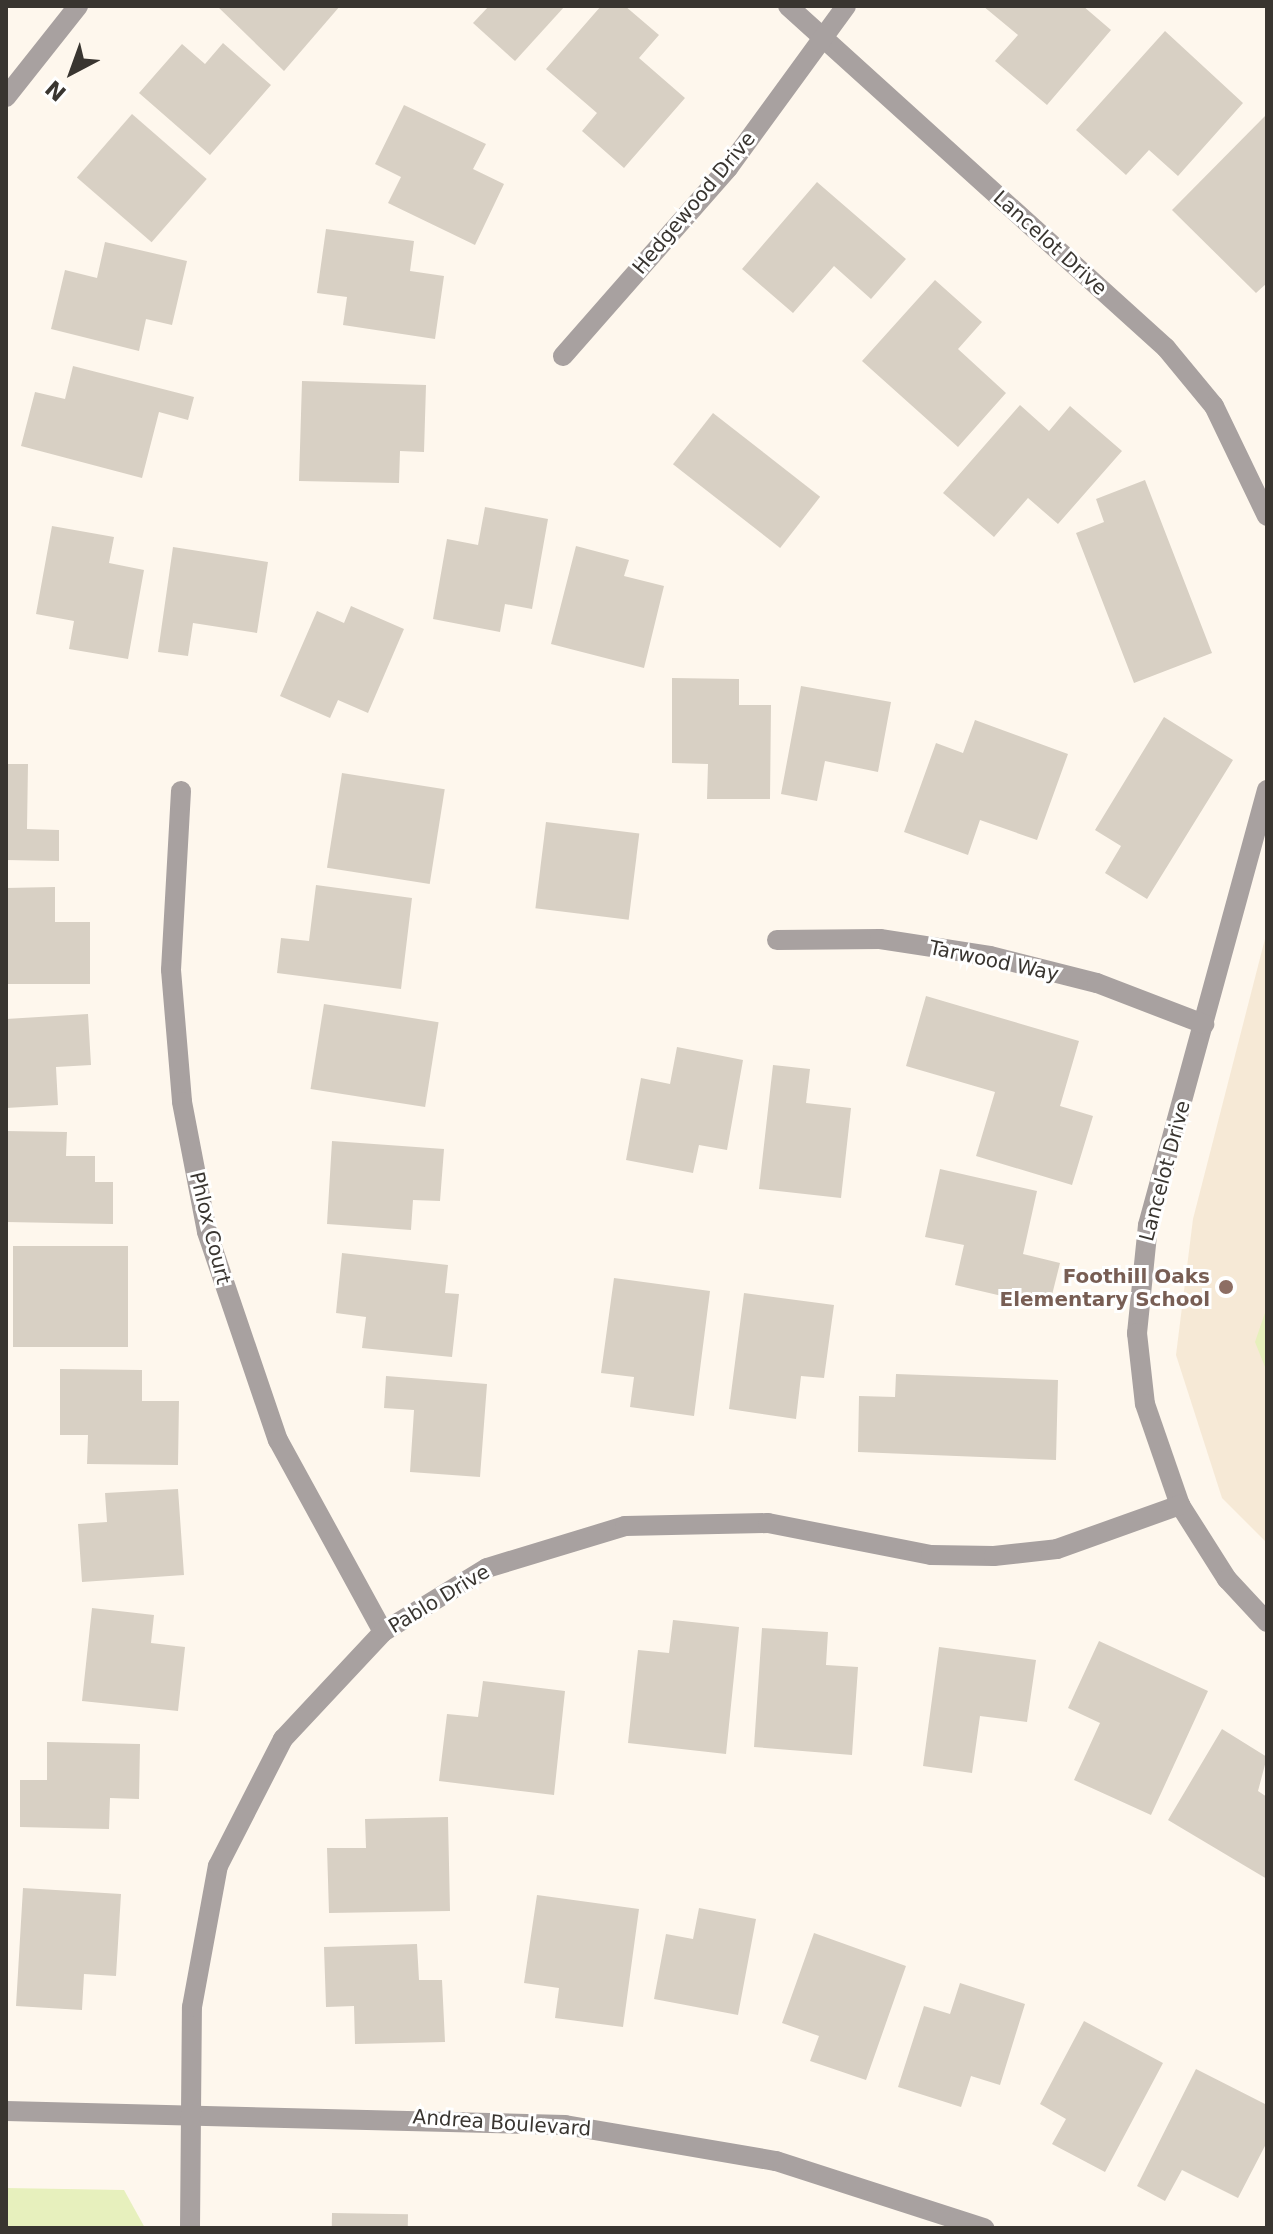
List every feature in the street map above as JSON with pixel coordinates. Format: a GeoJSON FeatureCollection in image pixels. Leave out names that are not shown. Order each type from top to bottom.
{"type":"FeatureCollection","features":[{"type":"Feature","properties":{"kind":"street"},"geometry":{"type":"LineString","coordinates":[[6,97],[78,6]]}},
{"type":"Feature","properties":{"kind":"street","name":"Lancelot Drive"},"geometry":{"type":"LineString","coordinates":[[788,6],[1166,348],[1214,406],[1267,516]]}},
{"type":"Feature","properties":{"kind":"street","name":"Hedgewood Drive"},"geometry":{"type":"LineString","coordinates":[[563,356],[728,168],[821,36],[846,6]]}},
{"type":"Feature","properties":{"kind":"street","name":"Lancelot Drive"},"geometry":{"type":"LineString","coordinates":[[1267,790],[1148,1225],[1137,1333],[1145,1404],[1180,1505],[1227,1579],[1267,1622]]}},
{"type":"Feature","properties":{"kind":"street","name":"Phlox Court"},"geometry":{"type":"LineString","coordinates":[[181,791],[171,970],[182,1102],[207,1232],[278,1440],[383,1632]]}},
{"type":"Feature","properties":{"kind":"street","name":"Tarwood Way"},"geometry":{"type":"LineString","coordinates":[[777,940],[868,938],[990,956],[1097,983],[1204,1024]]}},
{"type":"Feature","properties":{"kind":"street","name":"Pablo Drive"},"geometry":{"type":"LineString","coordinates":[[190,2228],[192,2007],[218,1866],[283,1739],[383,1632],[487,1568],[625,1526],[768,1523],[931,1555],[994,1556],[1057,1549],[1180,1505]]}},
{"type":"Feature","properties":{"kind":"street","name":"Andrea Boulevard"},"geometry":{"type":"LineString","coordinates":[[6,2111],[458,2117],[656,2137],[776,2161],[984,2228]]}},
{"type":"Feature","properties":{"kind":"shaded area","name":"Foothill Oaks Elementary School"},"geometry":{"type":"Polygon","coordinates":[[[1267,931],[1267,1543],[1222,1498],[1176,1355],[1193,1219],[1267,931]]]}},
{"type":"Feature","properties":{"kind":"green space"},"geometry":{"type":"Polygon","coordinates":[[[1267,1307],[1267,1372],[1255,1342],[1267,1307]]]}},
{"type":"Feature","properties":{"kind":"green space"},"geometry":{"type":"Polygon","coordinates":[[[6,2188],[124,2190],[145,2228],[6,2228],[6,2188]]]}},
{"type":"Feature","properties":{"kind":"building"},"geometry":{"type":"Polygon","coordinates":[[[217,6],[340,6],[284,71],[217,6]]]}},
{"type":"Feature","properties":{"kind":"building"},"geometry":{"type":"Polygon","coordinates":[[[489,6],[565,6],[515,61],[473,23],[489,6]]]}},
{"type":"Feature","properties":{"kind":"building"},"geometry":{"type":"Polygon","coordinates":[[[601,6],[625,6],[659,35],[639,58],[685,98],[624,168],[582,131],[597,113],[546,69],[601,6]]]}},
{"type":"Feature","properties":{"kind":"building"},"geometry":{"type":"Polygon","coordinates":[[[983,6],[1083,6],[1111,30],[1047,105],[995,61],[1018,35],[983,6]]]}},
{"type":"Feature","properties":{"kind":"building"},"geometry":{"type":"Polygon","coordinates":[[[1165,31],[1243,103],[1178,176],[1149,150],[1126,175],[1076,130],[1165,31]]]}},
{"type":"Feature","properties":{"kind":"building"},"geometry":{"type":"Polygon","coordinates":[[[223,43],[271,85],[210,155],[139,93],[182,44],[205,64],[223,43]]]}},
{"type":"Feature","properties":{"kind":"building"},"geometry":{"type":"Polygon","coordinates":[[[404,105],[486,144],[473,169],[504,184],[475,245],[388,203],[401,177],[375,164],[404,105]]]}},
{"type":"Feature","properties":{"kind":"building"},"geometry":{"type":"Polygon","coordinates":[[[132,114],[207,179],[152,242],[77,177],[132,114]]]}},
{"type":"Feature","properties":{"kind":"building"},"geometry":{"type":"Polygon","coordinates":[[[1267,114],[1267,283],[1256,293],[1172,210],[1267,114]]]}},
{"type":"Feature","properties":{"kind":"building"},"geometry":{"type":"Polygon","coordinates":[[[817,182],[906,259],[871,299],[834,266],[793,313],[742,269],[817,182]]]}},
{"type":"Feature","properties":{"kind":"building"},"geometry":{"type":"Polygon","coordinates":[[[326,229],[414,241],[410,271],[444,276],[435,339],[343,325],[347,297],[317,293],[326,229]]]}},
{"type":"Feature","properties":{"kind":"building"},"geometry":{"type":"Polygon","coordinates":[[[105,242],[187,261],[172,325],[146,319],[139,351],[51,329],[65,270],[97,278],[105,242]]]}},
{"type":"Feature","properties":{"kind":"building"},"geometry":{"type":"Polygon","coordinates":[[[935,280],[982,322],[958,349],[1006,393],[958,447],[862,361],[935,280]]]}},
{"type":"Feature","properties":{"kind":"building"},"geometry":{"type":"Polygon","coordinates":[[[73,366],[194,397],[188,420],[159,412],[142,478],[21,446],[35,392],[65,399],[73,366]]]}},
{"type":"Feature","properties":{"kind":"building"},"geometry":{"type":"Polygon","coordinates":[[[302,381],[426,385],[424,452],[400,451],[399,483],[299,481],[302,381]]]}},
{"type":"Feature","properties":{"kind":"building"},"geometry":{"type":"Polygon","coordinates":[[[1020,405],[1049,431],[1070,406],[1122,451],[1058,524],[1028,498],[994,537],[943,493],[1020,405]]]}},
{"type":"Feature","properties":{"kind":"building"},"geometry":{"type":"Polygon","coordinates":[[[713,413],[820,497],[780,548],[673,464],[713,413]]]}},
{"type":"Feature","properties":{"kind":"building"},"geometry":{"type":"Polygon","coordinates":[[[1145,480],[1212,653],[1134,683],[1076,533],[1104,522],[1096,499],[1145,480]]]}},
{"type":"Feature","properties":{"kind":"building"},"geometry":{"type":"Polygon","coordinates":[[[485,507],[548,519],[532,609],[505,604],[500,632],[433,619],[447,539],[478,545],[485,507]]]}},
{"type":"Feature","properties":{"kind":"building"},"geometry":{"type":"Polygon","coordinates":[[[52,526],[114,537],[109,563],[144,570],[128,659],[69,649],[74,621],[36,614],[52,526]]]}},
{"type":"Feature","properties":{"kind":"building"},"geometry":{"type":"Polygon","coordinates":[[[576,546],[629,560],[624,576],[664,586],[644,668],[551,644],[576,546]]]}},
{"type":"Feature","properties":{"kind":"building"},"geometry":{"type":"Polygon","coordinates":[[[173,547],[268,562],[257,633],[193,623],[188,656],[158,652],[173,547]]]}},
{"type":"Feature","properties":{"kind":"building"},"geometry":{"type":"Polygon","coordinates":[[[351,606],[404,629],[368,713],[338,700],[330,718],[280,696],[317,611],[344,623],[351,606]]]}},
{"type":"Feature","properties":{"kind":"building"},"geometry":{"type":"Polygon","coordinates":[[[672,678],[739,679],[739,705],[771,705],[770,799],[707,799],[708,764],[672,763],[672,678]]]}},
{"type":"Feature","properties":{"kind":"building"},"geometry":{"type":"Polygon","coordinates":[[[801,686],[891,702],[878,772],[825,761],[817,801],[781,794],[801,686]]]}},
{"type":"Feature","properties":{"kind":"building"},"geometry":{"type":"Polygon","coordinates":[[[1164,717],[1233,760],[1147,899],[1105,873],[1121,846],[1095,830],[1164,717]]]}},
{"type":"Feature","properties":{"kind":"building"},"geometry":{"type":"Polygon","coordinates":[[[975,720],[1068,754],[1037,840],[980,820],[968,855],[904,832],[936,743],[963,753],[975,720]]]}},
{"type":"Feature","properties":{"kind":"building"},"geometry":{"type":"Polygon","coordinates":[[[6,764],[28,764],[27,829],[59,830],[59,861],[6,860],[6,764]]]}},
{"type":"Feature","properties":{"kind":"building"},"geometry":{"type":"Polygon","coordinates":[[[342,773],[445,789],[430,884],[327,868],[342,773]]]}},
{"type":"Feature","properties":{"kind":"building"},"geometry":{"type":"Polygon","coordinates":[[[546,822],[639,833],[629,920],[535,908],[546,822]]]}},
{"type":"Feature","properties":{"kind":"building"},"geometry":{"type":"Polygon","coordinates":[[[316,885],[412,898],[401,989],[277,973],[281,938],[309,941],[316,885]]]}},
{"type":"Feature","properties":{"kind":"building"},"geometry":{"type":"Polygon","coordinates":[[[55,887],[55,922],[90,922],[90,984],[6,984],[6,888],[55,887]]]}},
{"type":"Feature","properties":{"kind":"building"},"geometry":{"type":"Polygon","coordinates":[[[926,996],[1079,1041],[1060,1106],[1093,1116],[1072,1185],[976,1156],[995,1092],[906,1066],[926,996]]]}},
{"type":"Feature","properties":{"kind":"building"},"geometry":{"type":"Polygon","coordinates":[[[324,1004],[439,1022],[425,1107],[311,1089],[324,1004]]]}},
{"type":"Feature","properties":{"kind":"building"},"geometry":{"type":"Polygon","coordinates":[[[88,1014],[91,1065],[56,1067],[58,1105],[6,1108],[6,1019],[88,1014]]]}},
{"type":"Feature","properties":{"kind":"building"},"geometry":{"type":"Polygon","coordinates":[[[677,1047],[743,1060],[727,1150],[699,1145],[693,1173],[626,1160],[641,1078],[670,1084],[677,1047]]]}},
{"type":"Feature","properties":{"kind":"building"},"geometry":{"type":"Polygon","coordinates":[[[773,1065],[810,1069],[806,1103],[851,1108],[841,1198],[759,1189],[773,1065]]]}},
{"type":"Feature","properties":{"kind":"building"},"geometry":{"type":"Polygon","coordinates":[[[6,1131],[67,1132],[66,1156],[95,1156],[95,1182],[113,1182],[113,1224],[6,1222],[6,1131]]]}},
{"type":"Feature","properties":{"kind":"building"},"geometry":{"type":"Polygon","coordinates":[[[332,1141],[444,1149],[440,1201],[413,1200],[411,1230],[327,1224],[332,1141]]]}},
{"type":"Feature","properties":{"kind":"building"},"geometry":{"type":"Polygon","coordinates":[[[940,1169],[1037,1191],[1023,1254],[1060,1263],[1049,1307],[955,1285],[964,1245],[925,1237],[940,1169]]]}},
{"type":"Feature","properties":{"kind":"building"},"geometry":{"type":"Polygon","coordinates":[[[13,1246],[128,1246],[128,1347],[13,1347],[13,1246]]]}},
{"type":"Feature","properties":{"kind":"building"},"geometry":{"type":"Polygon","coordinates":[[[342,1253],[448,1265],[445,1293],[459,1294],[452,1357],[362,1348],[366,1317],[336,1313],[342,1253]]]}},
{"type":"Feature","properties":{"kind":"building"},"geometry":{"type":"Polygon","coordinates":[[[614,1278],[710,1291],[694,1416],[630,1407],[634,1377],[601,1373],[614,1278]]]}},
{"type":"Feature","properties":{"kind":"building"},"geometry":{"type":"Polygon","coordinates":[[[744,1293],[834,1305],[824,1378],[801,1376],[796,1419],[729,1409],[744,1293]]]}},
{"type":"Feature","properties":{"kind":"building"},"geometry":{"type":"Polygon","coordinates":[[[60,1369],[142,1370],[142,1401],[179,1401],[178,1465],[87,1464],[88,1435],[60,1435],[60,1369]]]}},
{"type":"Feature","properties":{"kind":"building"},"geometry":{"type":"Polygon","coordinates":[[[896,1374],[1058,1380],[1056,1460],[858,1452],[859,1396],[895,1397],[896,1374]]]}},
{"type":"Feature","properties":{"kind":"building"},"geometry":{"type":"Polygon","coordinates":[[[386,1376],[487,1384],[480,1477],[410,1472],[414,1410],[384,1408],[386,1376]]]}},
{"type":"Feature","properties":{"kind":"building"},"geometry":{"type":"Polygon","coordinates":[[[178,1489],[184,1575],[82,1582],[78,1524],[107,1522],[105,1493],[178,1489]]]}},
{"type":"Feature","properties":{"kind":"building"},"geometry":{"type":"Polygon","coordinates":[[[92,1608],[154,1615],[151,1643],[185,1647],[178,1711],[82,1701],[92,1608]]]}},
{"type":"Feature","properties":{"kind":"building"},"geometry":{"type":"Polygon","coordinates":[[[673,1620],[739,1627],[726,1754],[628,1743],[638,1650],[669,1653],[673,1620]]]}},
{"type":"Feature","properties":{"kind":"building"},"geometry":{"type":"Polygon","coordinates":[[[762,1628],[828,1632],[826,1665],[858,1667],[852,1755],[754,1747],[762,1628]]]}},
{"type":"Feature","properties":{"kind":"building"},"geometry":{"type":"Polygon","coordinates":[[[1099,1641],[1208,1691],[1151,1815],[1074,1780],[1100,1723],[1068,1708],[1099,1641]]]}},
{"type":"Feature","properties":{"kind":"building"},"geometry":{"type":"Polygon","coordinates":[[[939,1647],[1036,1660],[1027,1722],[980,1716],[972,1773],[923,1766],[939,1647]]]}},
{"type":"Feature","properties":{"kind":"building"},"geometry":{"type":"Polygon","coordinates":[[[483,1681],[565,1691],[554,1795],[439,1781],[447,1714],[478,1717],[483,1681]]]}},
{"type":"Feature","properties":{"kind":"building"},"geometry":{"type":"Polygon","coordinates":[[[1222,1729],[1267,1757],[1258,1791],[1267,1797],[1267,1879],[1168,1820],[1222,1729]]]}},
{"type":"Feature","properties":{"kind":"building"},"geometry":{"type":"Polygon","coordinates":[[[47,1742],[140,1744],[139,1799],[110,1798],[109,1829],[20,1827],[20,1780],[47,1780],[47,1742]]]}},
{"type":"Feature","properties":{"kind":"building"},"geometry":{"type":"Polygon","coordinates":[[[448,1817],[450,1911],[329,1913],[327,1848],[366,1848],[365,1819],[448,1817]]]}},
{"type":"Feature","properties":{"kind":"building"},"geometry":{"type":"Polygon","coordinates":[[[23,1888],[121,1894],[116,1976],[84,1974],[82,2010],[16,2006],[23,1888]]]}},
{"type":"Feature","properties":{"kind":"building"},"geometry":{"type":"Polygon","coordinates":[[[537,1895],[639,1909],[623,2027],[555,2018],[559,1988],[524,1983],[537,1895]]]}},
{"type":"Feature","properties":{"kind":"building"},"geometry":{"type":"Polygon","coordinates":[[[699,1908],[756,1919],[738,2015],[654,1999],[666,1934],[693,1939],[699,1908]]]}},
{"type":"Feature","properties":{"kind":"building"},"geometry":{"type":"Polygon","coordinates":[[[814,1933],[906,1966],[866,2080],[810,2061],[819,2036],[782,2023],[814,1933]]]}},
{"type":"Feature","properties":{"kind":"building"},"geometry":{"type":"Polygon","coordinates":[[[417,1944],[419,1980],[442,1980],[445,2042],[355,2044],[354,2006],[326,2007],[324,1947],[417,1944]]]}},
{"type":"Feature","properties":{"kind":"building"},"geometry":{"type":"Polygon","coordinates":[[[960,1983],[1025,2004],[1000,2085],[971,2076],[961,2107],[898,2087],[924,2006],[950,2014],[960,1983]]]}},
{"type":"Feature","properties":{"kind":"building"},"geometry":{"type":"Polygon","coordinates":[[[1084,2021],[1163,2063],[1105,2172],[1052,2144],[1066,2119],[1040,2104],[1084,2021]]]}},
{"type":"Feature","properties":{"kind":"building"},"geometry":{"type":"Polygon","coordinates":[[[1196,2069],[1267,2105],[1267,2142],[1238,2198],[1182,2170],[1165,2201],[1137,2186],[1196,2069]]]}},
{"type":"Feature","properties":{"kind":"building"},"geometry":{"type":"Polygon","coordinates":[[[332,2213],[408,2214],[408,2228],[332,2228],[332,2213]]]}},
{"type":"Feature","properties":{"kind":"place","name":"Foothill Oaks Elementary School"},"geometry":{"type":"Point","coordinates":[1226,1287]}}]}
